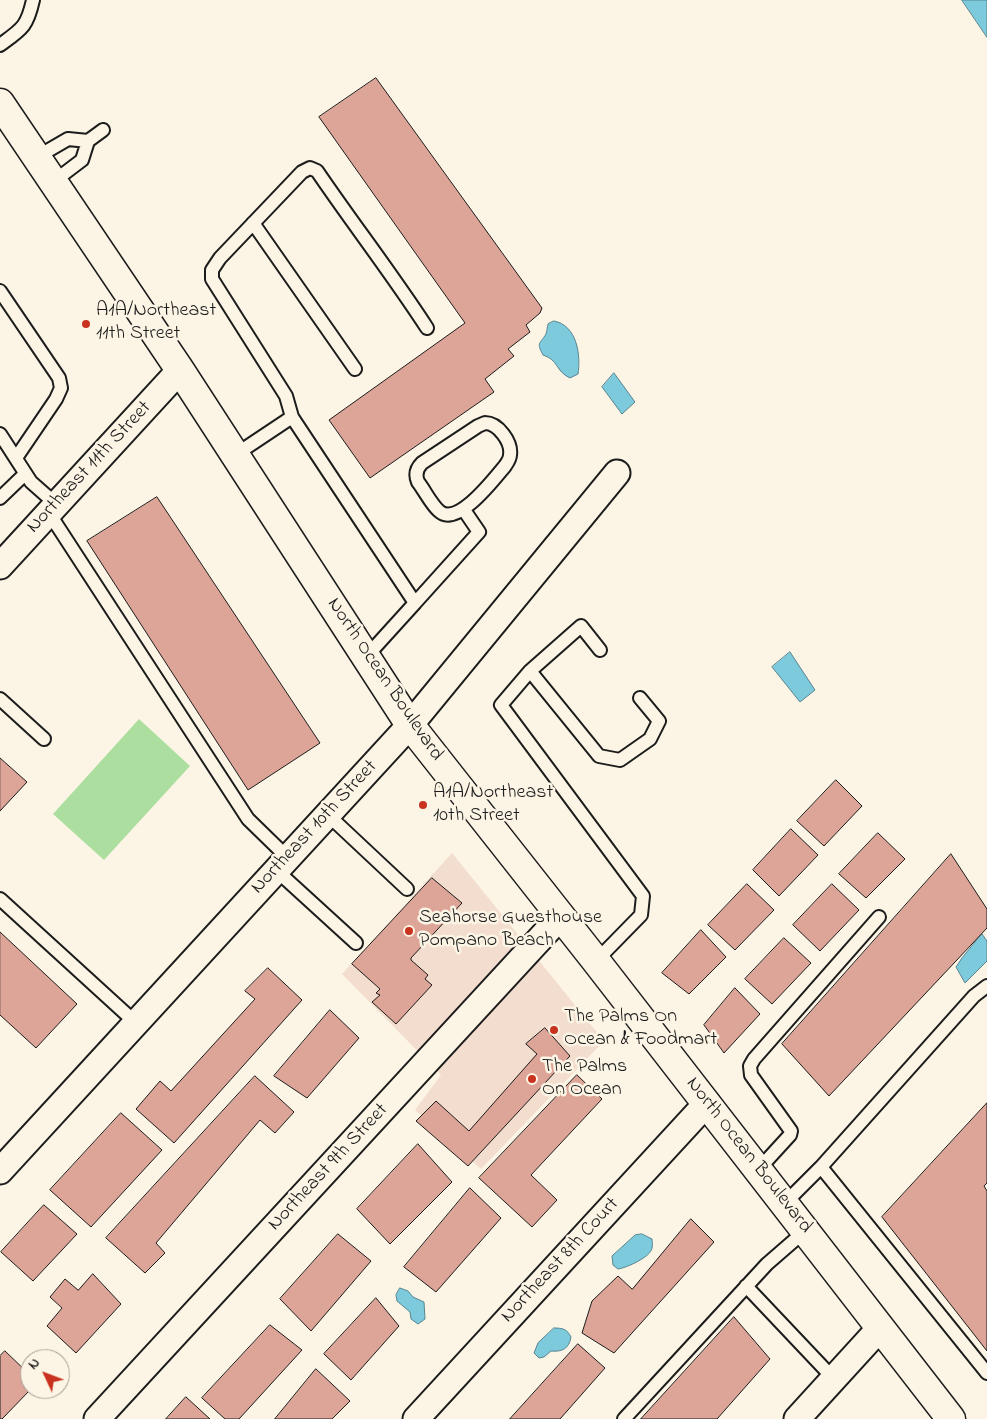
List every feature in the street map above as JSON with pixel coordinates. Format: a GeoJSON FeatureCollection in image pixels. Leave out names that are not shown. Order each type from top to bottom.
{"type":"FeatureCollection","features":[{"type":"Feature","properties":{"kind":"main road","name":"North Ocean Boulevard"},"geometry":{"type":"LineString","coordinates":[[0,104],[180,370],[410,725],[707,1103],[951,1419]]}},
{"type":"Feature","properties":{"kind":"street","name":"Northeast 11th Street"},"geometry":{"type":"LineString","coordinates":[[0,566],[180,370]]}},
{"type":"Feature","properties":{"kind":"street","name":"Northeast 10th Street"},"geometry":{"type":"LineString","coordinates":[[0,1171],[410,725],[617,473]]}},
{"type":"Feature","properties":{"kind":"street","name":"Northeast 9th Street"},"geometry":{"type":"LineString","coordinates":[[97,1419],[561,916]]}},
{"type":"Feature","properties":{"kind":"street","name":"Northeast 8th Court"},"geometry":{"type":"LineString","coordinates":[[416,1419],[707,1103]]}},
{"type":"Feature","properties":{"kind":"street"},"geometry":{"type":"LineString","coordinates":[[807,1415],[834,1379],[880,1328]]}},
{"type":"Feature","properties":{"kind":"lane"},"geometry":{"type":"LineString","coordinates":[[0,45],[22,30],[29,19],[33,0]]}},
{"type":"Feature","properties":{"kind":"lane"},"geometry":{"type":"LineString","coordinates":[[53,182],[82,160],[88,141],[102,130]]}},
{"type":"Feature","properties":{"kind":"lane"},"geometry":{"type":"LineString","coordinates":[[37,158],[68,139],[88,141]]}},
{"type":"Feature","properties":{"kind":"lane"},"geometry":{"type":"LineString","coordinates":[[415,603],[292,417],[286,396],[212,280],[212,270],[220,258],[302,172],[310,168],[317,171],[406,296],[426,328]]}},
{"type":"Feature","properties":{"kind":"lane"},"geometry":{"type":"LineString","coordinates":[[253,223],[355,369]]}},
{"type":"Feature","properties":{"kind":"lane"},"geometry":{"type":"LineString","coordinates":[[0,291],[59,378],[61,388],[56,399],[16,458]]}},
{"type":"Feature","properties":{"kind":"lane"},"geometry":{"type":"LineString","coordinates":[[235,455],[292,417]]}},
{"type":"Feature","properties":{"kind":"lane"},"geometry":{"type":"LineString","coordinates":[[485,423],[492,424],[507,439],[511,454],[506,466],[464,510],[450,515],[441,513],[416,479],[417,470],[422,463],[478,426],[485,423]]}},
{"type":"Feature","properties":{"kind":"lane"},"geometry":{"type":"LineString","coordinates":[[0,434],[25,474],[53,509],[248,819],[282,864],[356,943]]}},
{"type":"Feature","properties":{"kind":"lane"},"geometry":{"type":"LineString","coordinates":[[0,498],[25,474]]}},
{"type":"Feature","properties":{"kind":"lane"},"geometry":{"type":"LineString","coordinates":[[366,657],[479,532],[464,510]]}},
{"type":"Feature","properties":{"kind":"lane"},"geometry":{"type":"LineString","coordinates":[[596,961],[641,915],[643,896],[501,705],[530,671],[581,626],[600,650]]}},
{"type":"Feature","properties":{"kind":"lane"},"geometry":{"type":"LineString","coordinates":[[530,671],[599,756],[620,760],[650,739],[659,721],[640,698]]}},
{"type":"Feature","properties":{"kind":"lane"},"geometry":{"type":"LineString","coordinates":[[0,700],[44,739]]}},
{"type":"Feature","properties":{"kind":"lane"},"geometry":{"type":"LineString","coordinates":[[328,814],[408,889]]}},
{"type":"Feature","properties":{"kind":"lane"},"geometry":{"type":"LineString","coordinates":[[0,900],[136,1023]]}},
{"type":"Feature","properties":{"kind":"lane"},"geometry":{"type":"LineString","coordinates":[[758,1170],[784,1143],[791,1131],[751,1075],[750,1066],[754,1059],[879,918]]}},
{"type":"Feature","properties":{"kind":"lane"},"geometry":{"type":"LineString","coordinates":[[784,1204],[821,1167],[974,996],[987,986]]}},
{"type":"Feature","properties":{"kind":"lane"},"geometry":{"type":"LineString","coordinates":[[821,1167],[987,1372]]}},
{"type":"Feature","properties":{"kind":"lane"},"geometry":{"type":"LineString","coordinates":[[624,1419],[767,1264],[805,1231]]}},
{"type":"Feature","properties":{"kind":"lane"},"geometry":{"type":"LineString","coordinates":[[746,1286],[834,1379]]}},
{"type":"Feature","properties":{"kind":"shaded area"},"geometry":{"type":"Polygon","coordinates":[[[452,853],[604,1041],[481,1169],[415,1110],[441,1075],[342,974],[452,853]]]}},
{"type":"Feature","properties":{"kind":"green space"},"geometry":{"type":"Polygon","coordinates":[[[139,719],[190,766],[104,860],[53,814],[139,719]]]}},
{"type":"Feature","properties":{"kind":"water"},"geometry":{"type":"Polygon","coordinates":[[[962,0],[987,0],[987,37],[962,0]]]}},
{"type":"Feature","properties":{"kind":"water"},"geometry":{"type":"Polygon","coordinates":[[[554,321],[568,328],[576,342],[579,358],[578,374],[570,378],[552,360],[543,355],[540,348],[540,343],[546,334],[548,324],[554,321]]]}},
{"type":"Feature","properties":{"kind":"water"},"geometry":{"type":"Polygon","coordinates":[[[614,373],[635,402],[622,414],[602,387],[614,373]]]}},
{"type":"Feature","properties":{"kind":"water"},"geometry":{"type":"Polygon","coordinates":[[[790,652],[815,690],[800,702],[772,667],[790,652]]]}},
{"type":"Feature","properties":{"kind":"water"},"geometry":{"type":"Polygon","coordinates":[[[982,934],[987,941],[987,961],[965,983],[956,967],[982,934]]]}},
{"type":"Feature","properties":{"kind":"water"},"geometry":{"type":"Polygon","coordinates":[[[642,1234],[652,1239],[651,1251],[638,1262],[622,1268],[618,1269],[613,1265],[612,1256],[635,1235],[642,1234]]]}},
{"type":"Feature","properties":{"kind":"water"},"geometry":{"type":"Polygon","coordinates":[[[400,1288],[424,1302],[425,1319],[418,1324],[411,1319],[410,1312],[397,1301],[396,1295],[400,1288]]]}},
{"type":"Feature","properties":{"kind":"water"},"geometry":{"type":"Polygon","coordinates":[[[554,1328],[568,1332],[571,1337],[569,1344],[562,1350],[551,1351],[544,1357],[539,1358],[534,1353],[538,1343],[554,1328]]]}},
{"type":"Feature","properties":{"kind":"building"},"geometry":{"type":"Polygon","coordinates":[[[376,78],[542,308],[540,313],[526,325],[530,332],[508,349],[514,356],[485,379],[494,392],[370,478],[329,420],[465,323],[319,117],[376,78]]]}},
{"type":"Feature","properties":{"kind":"building"},"geometry":{"type":"Polygon","coordinates":[[[157,497],[320,743],[248,790],[87,541],[157,497]]]}},
{"type":"Feature","properties":{"kind":"building"},"geometry":{"type":"Polygon","coordinates":[[[0,758],[27,782],[0,811],[0,758]]]}},
{"type":"Feature","properties":{"kind":"building"},"geometry":{"type":"Polygon","coordinates":[[[836,780],[862,806],[824,846],[797,821],[836,780]]]}},
{"type":"Feature","properties":{"kind":"building"},"geometry":{"type":"Polygon","coordinates":[[[791,829],[818,855],[779,896],[753,870],[791,829]]]}},
{"type":"Feature","properties":{"kind":"building"},"geometry":{"type":"Polygon","coordinates":[[[878,833],[905,859],[866,898],[839,874],[878,833]]]}},
{"type":"Feature","properties":{"kind":"building"},"geometry":{"type":"Polygon","coordinates":[[[951,854],[987,909],[987,928],[829,1096],[782,1044],[951,854]]]}},
{"type":"Feature","properties":{"kind":"building","name":"Seahorse Guesthouse Pompano Beach"},"geometry":{"type":"Polygon","coordinates":[[[432,878],[462,903],[411,958],[428,975],[425,979],[432,985],[396,1024],[372,1002],[380,995],[376,993],[380,989],[352,964],[432,878]]]}},
{"type":"Feature","properties":{"kind":"building"},"geometry":{"type":"Polygon","coordinates":[[[747,884],[774,910],[735,950],[708,925],[747,884]]]}},
{"type":"Feature","properties":{"kind":"building"},"geometry":{"type":"Polygon","coordinates":[[[832,884],[859,910],[820,951],[793,925],[832,884]]]}},
{"type":"Feature","properties":{"kind":"building"},"geometry":{"type":"Polygon","coordinates":[[[701,930],[726,957],[689,994],[662,973],[701,930]]]}},
{"type":"Feature","properties":{"kind":"building"},"geometry":{"type":"Polygon","coordinates":[[[0,932],[77,1004],[36,1048],[0,1015],[0,932]]]}},
{"type":"Feature","properties":{"kind":"building"},"geometry":{"type":"Polygon","coordinates":[[[784,938],[811,963],[772,1004],[745,979],[784,938]]]}},
{"type":"Feature","properties":{"kind":"building"},"geometry":{"type":"Polygon","coordinates":[[[268,968],[302,1000],[174,1143],[136,1109],[160,1081],[171,1091],[255,999],[245,991],[268,968]]]}},
{"type":"Feature","properties":{"kind":"building"},"geometry":{"type":"Polygon","coordinates":[[[735,988],[760,1014],[724,1053],[704,1025],[735,988]]]}},
{"type":"Feature","properties":{"kind":"building"},"geometry":{"type":"Polygon","coordinates":[[[330,1010],[359,1038],[307,1098],[274,1076],[330,1010]]]}},
{"type":"Feature","properties":{"kind":"building","name":"The Palms On Ocean"},"geometry":{"type":"Polygon","coordinates":[[[545,1028],[570,1056],[468,1166],[416,1121],[436,1101],[469,1131],[537,1054],[526,1044],[545,1028]]]}},
{"type":"Feature","properties":{"kind":"building"},"geometry":{"type":"Polygon","coordinates":[[[577,1075],[602,1099],[531,1175],[557,1200],[532,1227],[479,1178],[577,1075]]]}},
{"type":"Feature","properties":{"kind":"building"},"geometry":{"type":"Polygon","coordinates":[[[255,1076],[294,1112],[275,1133],[260,1120],[156,1243],[165,1253],[145,1273],[106,1238],[255,1076]]]}},
{"type":"Feature","properties":{"kind":"building"},"geometry":{"type":"Polygon","coordinates":[[[987,1103],[987,1183],[984,1186],[987,1191],[987,1351],[882,1217],[987,1103]]]}},
{"type":"Feature","properties":{"kind":"building"},"geometry":{"type":"Polygon","coordinates":[[[121,1113],[162,1150],[91,1227],[50,1190],[121,1113]]]}},
{"type":"Feature","properties":{"kind":"building"},"geometry":{"type":"Polygon","coordinates":[[[418,1144],[452,1182],[390,1244],[357,1209],[418,1144]]]}},
{"type":"Feature","properties":{"kind":"building"},"geometry":{"type":"Polygon","coordinates":[[[470,1188],[501,1218],[436,1292],[404,1267],[470,1188]]]}},
{"type":"Feature","properties":{"kind":"building"},"geometry":{"type":"Polygon","coordinates":[[[44,1205],[77,1234],[33,1281],[1,1252],[44,1205]]]}},
{"type":"Feature","properties":{"kind":"building"},"geometry":{"type":"Polygon","coordinates":[[[691,1219],[714,1242],[614,1353],[582,1333],[592,1301],[618,1276],[632,1289],[691,1219]]]}},
{"type":"Feature","properties":{"kind":"building"},"geometry":{"type":"Polygon","coordinates":[[[338,1234],[371,1261],[311,1331],[280,1299],[338,1234]]]}},
{"type":"Feature","properties":{"kind":"building"},"geometry":{"type":"Polygon","coordinates":[[[93,1274],[121,1304],[76,1353],[47,1326],[62,1308],[50,1297],[65,1279],[78,1290],[93,1274]]]}},
{"type":"Feature","properties":{"kind":"building"},"geometry":{"type":"Polygon","coordinates":[[[376,1298],[399,1326],[351,1380],[324,1354],[376,1298]]]}},
{"type":"Feature","properties":{"kind":"building"},"geometry":{"type":"Polygon","coordinates":[[[734,1317],[770,1359],[717,1419],[641,1419],[734,1317]]]}},
{"type":"Feature","properties":{"kind":"building"},"geometry":{"type":"Polygon","coordinates":[[[270,1325],[302,1350],[239,1419],[225,1419],[202,1398],[270,1325]]]}},
{"type":"Feature","properties":{"kind":"building"},"geometry":{"type":"Polygon","coordinates":[[[578,1344],[605,1368],[560,1419],[510,1419],[578,1344]]]}},
{"type":"Feature","properties":{"kind":"building"},"geometry":{"type":"Polygon","coordinates":[[[5,1351],[20,1365],[21,1399],[2,1419],[0,1419],[0,1356],[5,1351]]]}},
{"type":"Feature","properties":{"kind":"building"},"geometry":{"type":"Polygon","coordinates":[[[316,1369],[350,1401],[332,1419],[275,1419],[316,1369]]]}},
{"type":"Feature","properties":{"kind":"building"},"geometry":{"type":"Polygon","coordinates":[[[186,1397],[210,1419],[166,1419],[186,1397]]]}},
{"type":"Feature","properties":{"kind":"place","name":"A1A/Northeast 11th Street"},"geometry":{"type":"Point","coordinates":[86,324]}},
{"type":"Feature","properties":{"kind":"place","name":"A1A/Northeast 10th Street"},"geometry":{"type":"Point","coordinates":[423,805]}},
{"type":"Feature","properties":{"kind":"place","name":"Seahorse Guesthouse Pompano Beach"},"geometry":{"type":"Point","coordinates":[409,931]}},
{"type":"Feature","properties":{"kind":"place","name":"The Palms On Ocean & Foodmart"},"geometry":{"type":"Point","coordinates":[554,1030]}},
{"type":"Feature","properties":{"kind":"place","name":"The Palms On Ocean"},"geometry":{"type":"Point","coordinates":[532,1079]}}]}
